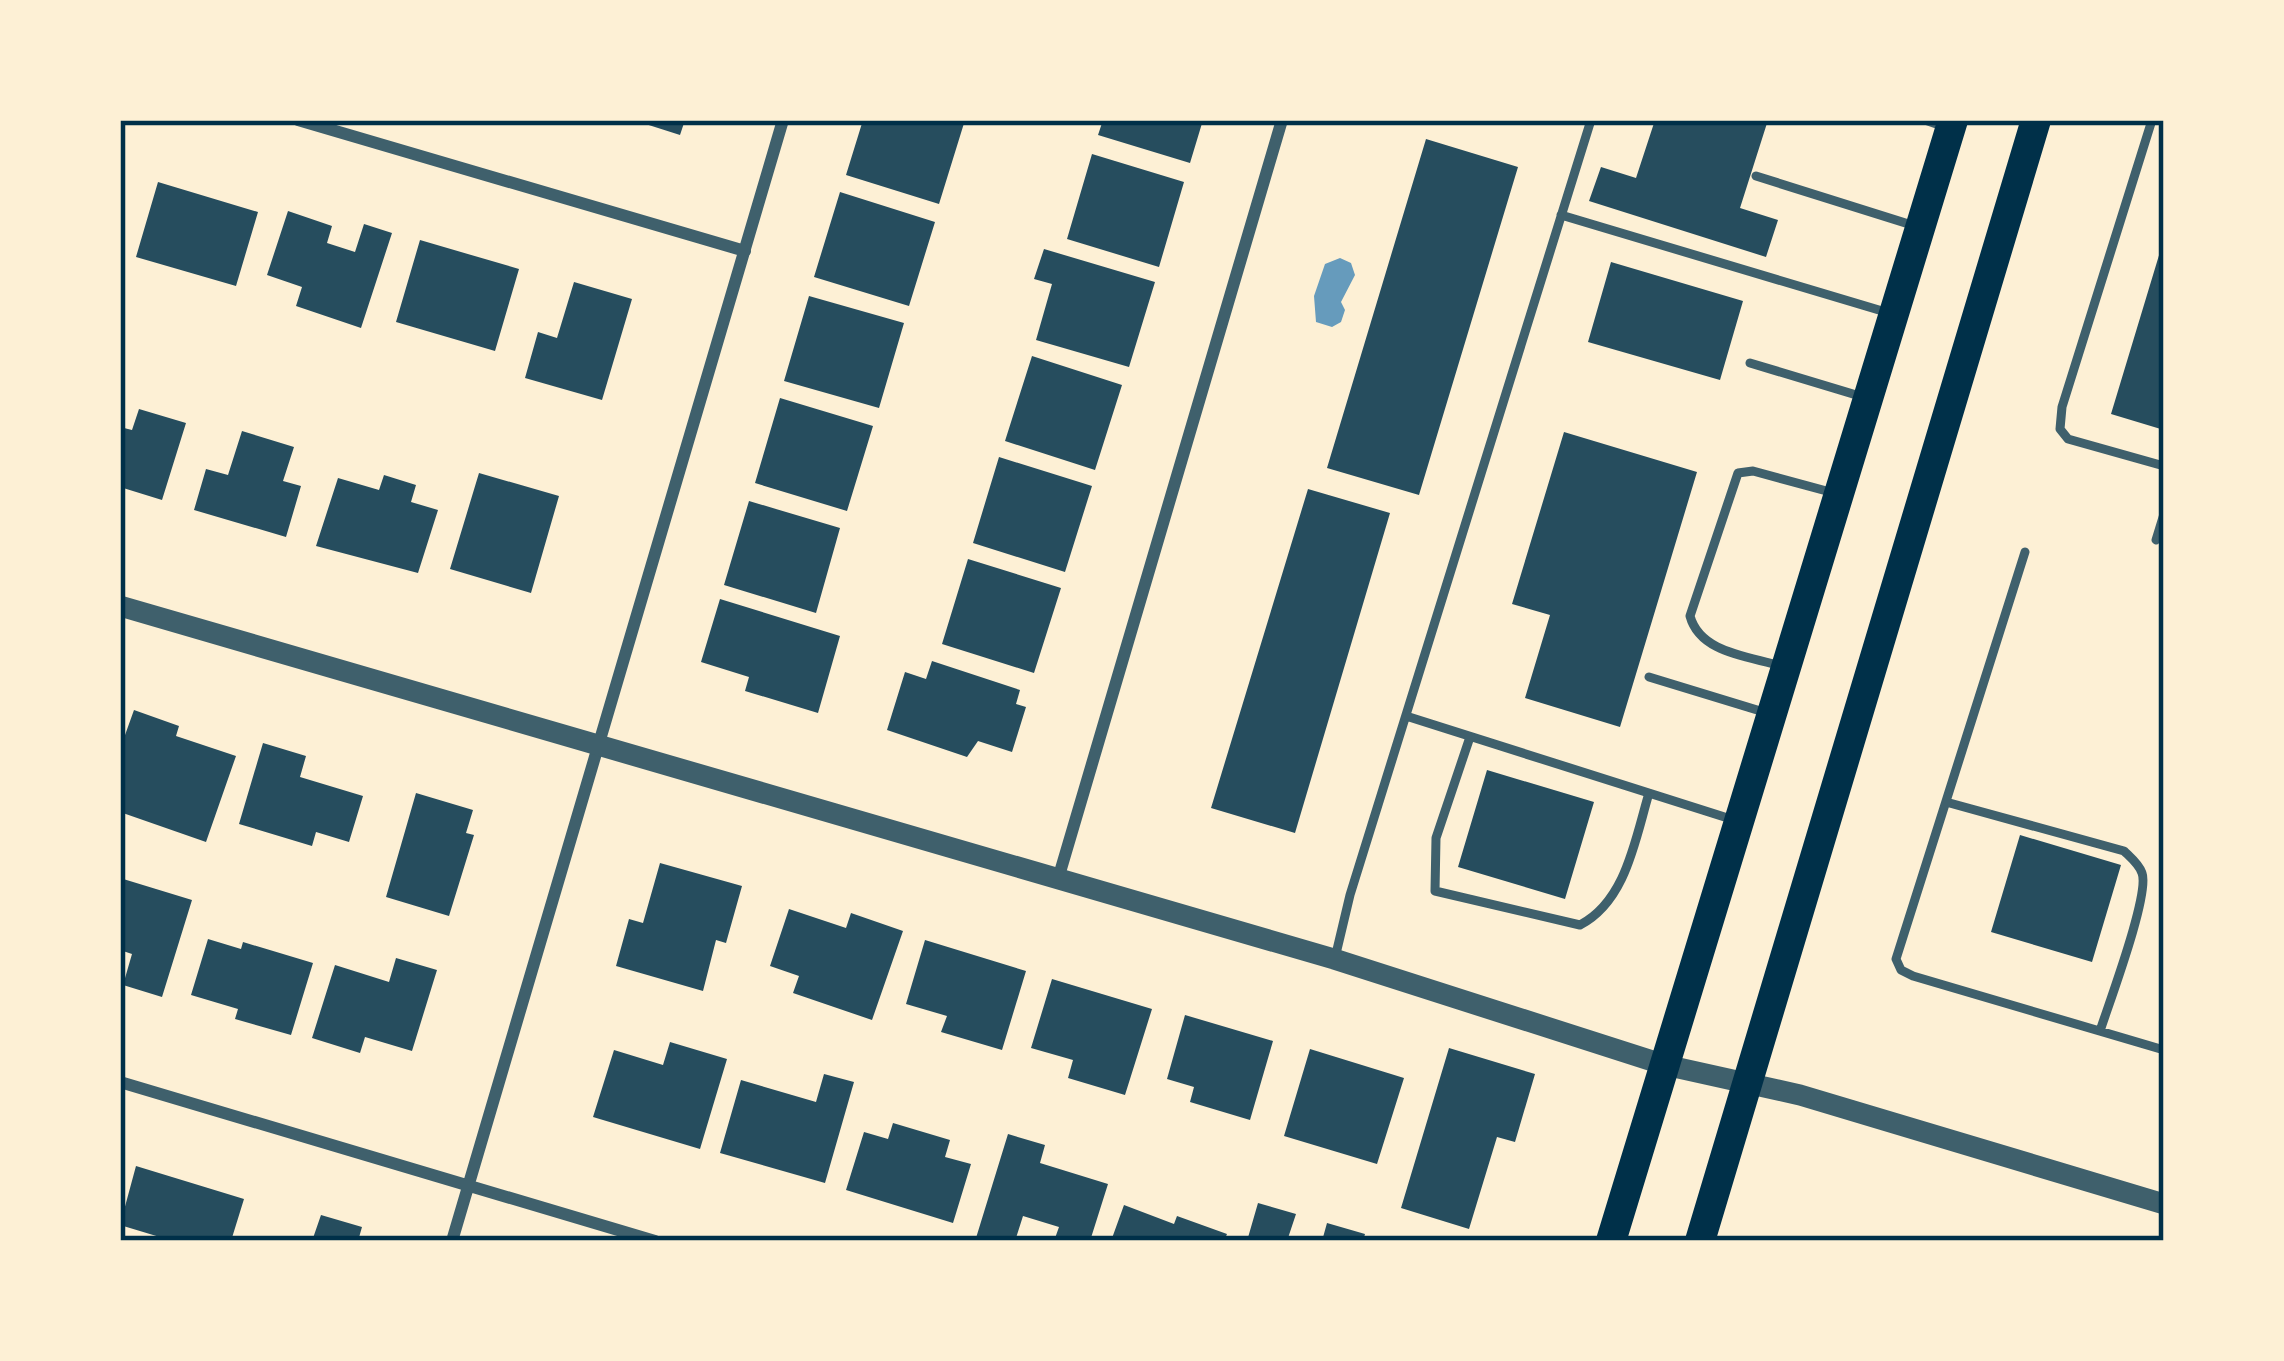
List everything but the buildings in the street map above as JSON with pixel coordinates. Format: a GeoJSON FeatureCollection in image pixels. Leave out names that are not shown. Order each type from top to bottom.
{"type":"FeatureCollection","features":[{"type":"Feature","properties":{"kind":"main road"},"geometry":{"type":"LineString","coordinates":[[1700,1241],[2036,120]]}},
{"type":"Feature","properties":{"kind":"main road"},"geometry":{"type":"LineString","coordinates":[[1611,1241],[1920,228],[1943,123]]}},
{"type":"Feature","properties":{"kind":"street"},"geometry":{"type":"LineString","coordinates":[[298,120],[745,251]]}},
{"type":"Feature","properties":{"kind":"street"},"geometry":{"type":"LineString","coordinates":[[452,1241],[783,120]]}},
{"type":"Feature","properties":{"kind":"street"},"geometry":{"type":"LineString","coordinates":[[1058,879],[1282,120]]}},
{"type":"Feature","properties":{"kind":"street"},"geometry":{"type":"LineString","coordinates":[[120,606],[1334,959],[1665,1065],[1800,1095],[2164,1204]]}},
{"type":"Feature","properties":{"kind":"street"},"geometry":{"type":"LineString","coordinates":[[120,1082],[655,1241]]}},
{"type":"Feature","properties":{"kind":"lane"},"geometry":{"type":"LineString","coordinates":[[1334,959],[1591,120]]}},
{"type":"Feature","properties":{"kind":"lane"},"geometry":{"type":"LineString","coordinates":[[2152,120],[2062,407],[2060,429],[2068,439],[2164,466]]}},
{"type":"Feature","properties":{"kind":"lane"},"geometry":{"type":"LineString","coordinates":[[1756,176],[1920,228]]}},
{"type":"Feature","properties":{"kind":"lane"},"geometry":{"type":"LineString","coordinates":[[1561,215],[1894,315]]}},
{"type":"Feature","properties":{"kind":"lane"},"geometry":{"type":"LineString","coordinates":[[1750,363],[1868,399]]}},
{"type":"Feature","properties":{"kind":"lane"},"geometry":{"type":"LineString","coordinates":[[1786,667],[1704,642],[1690,616],[1738,473],[1753,471],[1839,495]]}},
{"type":"Feature","properties":{"kind":"lane"},"geometry":{"type":"LineString","coordinates":[[2156,540],[2164,514]]}},
{"type":"Feature","properties":{"kind":"lane"},"geometry":{"type":"LineString","coordinates":[[2025,551],[1896,959],[1900,970],[2164,1050]]}},
{"type":"Feature","properties":{"kind":"lane"},"geometry":{"type":"LineString","coordinates":[[1649,677],[1772,715]]}},
{"type":"Feature","properties":{"kind":"lane"},"geometry":{"type":"LineString","coordinates":[[1406,716],[1739,822]]}},
{"type":"Feature","properties":{"kind":"lane"},"geometry":{"type":"LineString","coordinates":[[1470,737],[1436,838],[1435,891],[1580,925],[1602,914],[1625,872],[1649,793]]}},
{"type":"Feature","properties":{"kind":"lane"},"geometry":{"type":"LineString","coordinates":[[1946,802],[2124,851],[2138,865],[2145,877],[2141,902],[2100,1031]]}},
{"type":"Feature","properties":{"kind":"water"},"geometry":{"type":"Polygon","coordinates":[[[1340,258],[1351,263],[1355,275],[1341,302],[1345,310],[1341,322],[1332,327],[1316,322],[1314,296],[1325,264],[1340,258]]]}}]}
